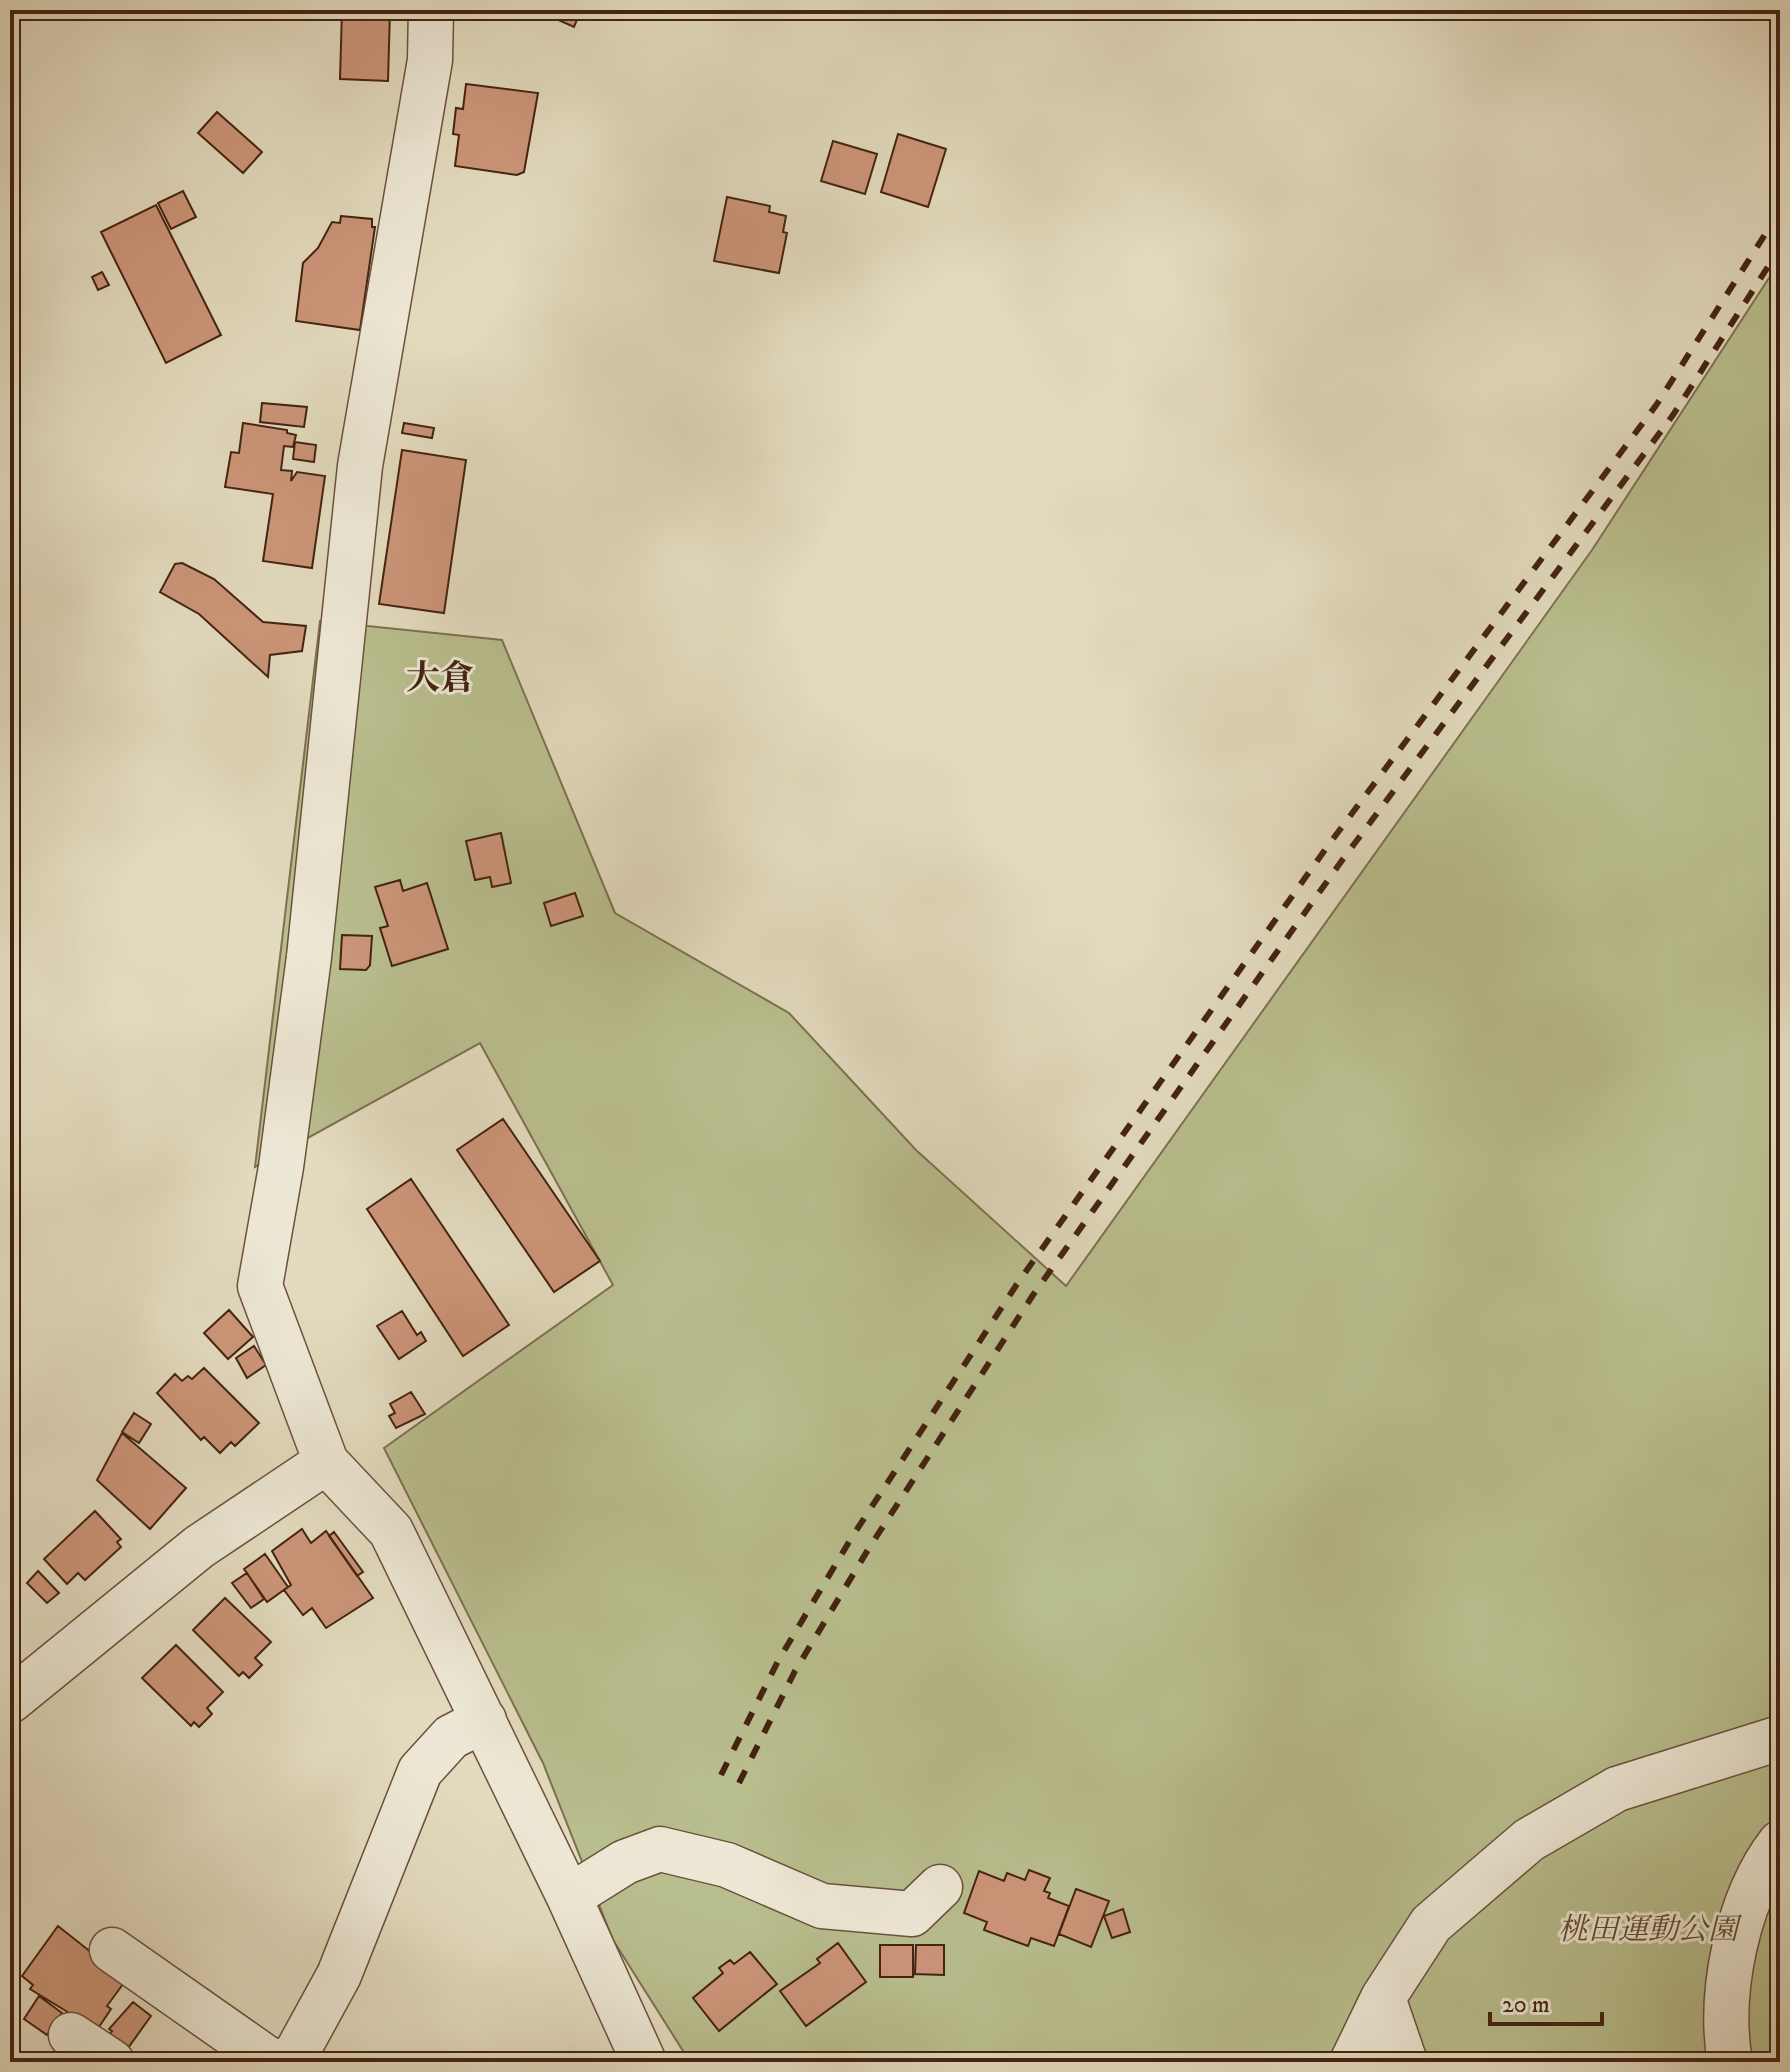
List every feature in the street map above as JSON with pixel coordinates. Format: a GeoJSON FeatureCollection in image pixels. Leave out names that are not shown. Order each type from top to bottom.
{"type":"FeatureCollection","features":[{"type":"Feature","properties":{"kind":"street"},"geometry":{"type":"LineString","coordinates":[[431,10],[430,60],[360,466],[309,957],[281,1167],[260,1286],[326,1462],[391,1531],[569,1897],[644,2062]]}},
{"type":"Feature","properties":{"kind":"street"},"geometry":{"type":"LineString","coordinates":[[10,1701],[199,1547],[326,1462]]}},
{"type":"Feature","properties":{"kind":"street"},"geometry":{"type":"LineString","coordinates":[[287,2062],[298,2050],[339,1975],[420,1771],[451,1737],[484,1720]]}},
{"type":"Feature","properties":{"kind":"street"},"geometry":{"type":"LineString","coordinates":[[1352,2062],[1383,1998],[1431,1924],[1529,1840],[1617,1789],[1780,1738]]}},
{"type":"Feature","properties":{"kind":"street"},"geometry":{"type":"LineString","coordinates":[[1730,2062],[1724,2030],[1734,1945],[1766,1861],[1780,1843]]}},
{"type":"Feature","properties":{"kind":"street"},"geometry":{"type":"LineString","coordinates":[[569,1897],[625,1862],[660,1849],[727,1865],[822,1906],[912,1914],[940,1887]]}},
{"type":"Feature","properties":{"kind":"street"},"geometry":{"type":"LineString","coordinates":[[112,1950],[272,2062]]}},
{"type":"Feature","properties":{"kind":"street"},"geometry":{"type":"LineString","coordinates":[[1383,1998],[1405,2062]]}},
{"type":"Feature","properties":{"kind":"street"},"geometry":{"type":"LineString","coordinates":[[71,2035],[112,2062]]}},
{"type":"Feature","properties":{"kind":"green space","name":"桃田運動公園"},"geometry":{"type":"Polygon","coordinates":[[[1780,261],[1780,2062],[690,2062],[613,1940],[543,1763],[384,1448],[613,1285],[480,1043],[255,1167],[320,621],[502,640],[615,913],[789,1013],[916,1150],[1066,1286],[1592,550],[1780,261]]]}},
{"type":"Feature","properties":{"kind":"building"},"geometry":{"type":"Polygon","coordinates":[[[342,10],[390,10],[388,81],[340,79],[342,10]]]}},
{"type":"Feature","properties":{"kind":"building"},"geometry":{"type":"Polygon","coordinates":[[[536,10],[581,10],[574,27],[536,10]]]}},
{"type":"Feature","properties":{"kind":"building"},"geometry":{"type":"Polygon","coordinates":[[[466,84],[538,93],[524,172],[517,175],[455,166],[459,135],[453,134],[456,108],[463,109],[466,84]]]}},
{"type":"Feature","properties":{"kind":"building"},"geometry":{"type":"Polygon","coordinates":[[[217,112],[262,152],[243,173],[198,133],[217,112]]]}},
{"type":"Feature","properties":{"kind":"building"},"geometry":{"type":"Polygon","coordinates":[[[898,134],[946,149],[928,207],[881,192],[898,134]]]}},
{"type":"Feature","properties":{"kind":"building"},"geometry":{"type":"Polygon","coordinates":[[[833,141],[877,154],[865,194],[821,181],[833,141]]]}},
{"type":"Feature","properties":{"kind":"building"},"geometry":{"type":"Polygon","coordinates":[[[183,191],[196,217],[171,229],[158,203],[183,191]]]}},
{"type":"Feature","properties":{"kind":"building"},"geometry":{"type":"Polygon","coordinates":[[[727,197],[770,206],[769,212],[786,216],[783,232],[787,233],[779,273],[714,261],[727,197]]]}},
{"type":"Feature","properties":{"kind":"building"},"geometry":{"type":"Polygon","coordinates":[[[156,205],[221,335],[166,363],[101,232],[156,205]]]}},
{"type":"Feature","properties":{"kind":"building"},"geometry":{"type":"Polygon","coordinates":[[[341,216],[372,219],[372,227],[375,227],[360,330],[296,321],[303,263],[318,248],[332,222],[340,223],[341,216]]]}},
{"type":"Feature","properties":{"kind":"building"},"geometry":{"type":"Polygon","coordinates":[[[102,272],[109,285],[98,290],[92,277],[102,272]]]}},
{"type":"Feature","properties":{"kind":"building"},"geometry":{"type":"Polygon","coordinates":[[[262,403],[307,407],[304,427],[260,422],[262,403]]]}},
{"type":"Feature","properties":{"kind":"building"},"geometry":{"type":"Polygon","coordinates":[[[243,423],[287,430],[287,433],[296,435],[293,447],[284,446],[281,470],[292,471],[291,481],[297,472],[325,476],[312,568],[263,561],[273,494],[225,487],[231,452],[239,453],[243,423]]]}},
{"type":"Feature","properties":{"kind":"building"},"geometry":{"type":"Polygon","coordinates":[[[404,423],[434,428],[432,438],[402,433],[404,423]]]}},
{"type":"Feature","properties":{"kind":"building"},"geometry":{"type":"Polygon","coordinates":[[[295,442],[316,445],[314,462],[293,459],[295,442]]]}},
{"type":"Feature","properties":{"kind":"building"},"geometry":{"type":"Polygon","coordinates":[[[402,450],[466,460],[444,613],[379,604],[402,450]]]}},
{"type":"Feature","properties":{"kind":"building"},"geometry":{"type":"Polygon","coordinates":[[[182,563],[214,579],[263,622],[306,626],[302,651],[270,655],[268,677],[199,614],[160,592],[175,564],[182,563]]]}},
{"type":"Feature","properties":{"kind":"building"},"geometry":{"type":"Polygon","coordinates":[[[501,833],[511,883],[492,887],[490,877],[475,880],[466,841],[501,833]]]}},
{"type":"Feature","properties":{"kind":"building"},"geometry":{"type":"Polygon","coordinates":[[[400,880],[403,891],[427,883],[448,949],[392,966],[380,928],[388,926],[375,887],[400,880]]]}},
{"type":"Feature","properties":{"kind":"building"},"geometry":{"type":"Polygon","coordinates":[[[575,893],[583,916],[551,926],[544,903],[575,893]]]}},
{"type":"Feature","properties":{"kind":"building"},"geometry":{"type":"Polygon","coordinates":[[[342,935],[372,936],[370,965],[366,970],[340,969],[342,935]]]}},
{"type":"Feature","properties":{"kind":"building"},"geometry":{"type":"Polygon","coordinates":[[[503,1119],[600,1261],[554,1292],[457,1150],[503,1119]]]}},
{"type":"Feature","properties":{"kind":"building"},"geometry":{"type":"Polygon","coordinates":[[[411,1179],[509,1325],[463,1356],[367,1209],[411,1179]]]}},
{"type":"Feature","properties":{"kind":"building"},"geometry":{"type":"Polygon","coordinates":[[[229,1310],[253,1337],[228,1359],[204,1333],[229,1310]]]}},
{"type":"Feature","properties":{"kind":"building"},"geometry":{"type":"Polygon","coordinates":[[[402,1311],[417,1335],[421,1332],[426,1341],[399,1359],[377,1326],[402,1311]]]}},
{"type":"Feature","properties":{"kind":"building"},"geometry":{"type":"Polygon","coordinates":[[[254,1346],[266,1365],[247,1378],[236,1358],[254,1346]]]}},
{"type":"Feature","properties":{"kind":"building"},"geometry":{"type":"Polygon","coordinates":[[[204,1368],[259,1423],[235,1446],[231,1442],[220,1453],[204,1437],[201,1440],[157,1393],[175,1374],[182,1381],[188,1376],[192,1379],[204,1368]]]}},
{"type":"Feature","properties":{"kind":"building"},"geometry":{"type":"Polygon","coordinates":[[[411,1392],[425,1414],[396,1428],[389,1416],[395,1413],[390,1404],[411,1392]]]}},
{"type":"Feature","properties":{"kind":"building"},"geometry":{"type":"Polygon","coordinates":[[[134,1413],[151,1424],[139,1443],[122,1432],[134,1413]]]}},
{"type":"Feature","properties":{"kind":"building"},"geometry":{"type":"Polygon","coordinates":[[[122,1433],[186,1488],[150,1529],[97,1480],[122,1433]]]}},
{"type":"Feature","properties":{"kind":"building"},"geometry":{"type":"Polygon","coordinates":[[[95,1511],[121,1539],[117,1542],[121,1547],[85,1580],[78,1573],[67,1584],[44,1559],[95,1511]]]}},
{"type":"Feature","properties":{"kind":"building"},"geometry":{"type":"Polygon","coordinates":[[[302,1529],[311,1543],[326,1531],[373,1598],[326,1628],[312,1608],[303,1615],[284,1590],[291,1585],[272,1551],[302,1529]]]}},
{"type":"Feature","properties":{"kind":"building"},"geometry":{"type":"Polygon","coordinates":[[[334,1532],[363,1572],[357,1576],[329,1536],[334,1532]]]}},
{"type":"Feature","properties":{"kind":"building"},"geometry":{"type":"Polygon","coordinates":[[[265,1554],[288,1587],[267,1602],[244,1569],[265,1554]]]}},
{"type":"Feature","properties":{"kind":"building"},"geometry":{"type":"Polygon","coordinates":[[[38,1571],[59,1593],[47,1603],[27,1583],[38,1571]]]}},
{"type":"Feature","properties":{"kind":"building"},"geometry":{"type":"Polygon","coordinates":[[[247,1573],[264,1599],[251,1608],[232,1583],[247,1573]]]}},
{"type":"Feature","properties":{"kind":"building"},"geometry":{"type":"Polygon","coordinates":[[[225,1598],[271,1642],[255,1658],[262,1665],[249,1678],[243,1672],[239,1676],[193,1630],[225,1598]]]}},
{"type":"Feature","properties":{"kind":"building"},"geometry":{"type":"Polygon","coordinates":[[[176,1645],[223,1692],[207,1708],[212,1714],[199,1727],[194,1722],[191,1726],[142,1678],[176,1645]]]}},
{"type":"Feature","properties":{"kind":"building"},"geometry":{"type":"Polygon","coordinates":[[[1029,1870],[1050,1878],[1044,1891],[1050,1893],[1048,1898],[1069,1906],[1054,1946],[1031,1938],[1028,1946],[984,1930],[987,1922],[964,1913],[979,1871],[1004,1881],[1007,1873],[1025,1880],[1029,1870]]]}},
{"type":"Feature","properties":{"kind":"building"},"geometry":{"type":"Polygon","coordinates":[[[1076,1889],[1109,1901],[1091,1947],[1059,1934],[1076,1889]]]}},
{"type":"Feature","properties":{"kind":"building"},"geometry":{"type":"Polygon","coordinates":[[[1123,1909],[1130,1932],[1112,1938],[1104,1916],[1123,1909]]]}},
{"type":"Feature","properties":{"kind":"building"},"geometry":{"type":"Polygon","coordinates":[[[58,1926],[126,1980],[107,2006],[111,2009],[97,2030],[30,1989],[33,1985],[22,1976],[58,1926]]]}},
{"type":"Feature","properties":{"kind":"building"},"geometry":{"type":"Polygon","coordinates":[[[838,1943],[866,1982],[806,2026],[780,1991],[820,1963],[817,1959],[838,1943]]]}},
{"type":"Feature","properties":{"kind":"building"},"geometry":{"type":"Polygon","coordinates":[[[880,1945],[913,1945],[913,1977],[880,1977],[880,1945]]]}},
{"type":"Feature","properties":{"kind":"building"},"geometry":{"type":"Polygon","coordinates":[[[916,1945],[944,1945],[944,1975],[915,1974],[916,1945]]]}},
{"type":"Feature","properties":{"kind":"building"},"geometry":{"type":"Polygon","coordinates":[[[750,1952],[777,1984],[719,2031],[693,1998],[723,1973],[719,1968],[730,1960],[734,1964],[750,1952]]]}},
{"type":"Feature","properties":{"kind":"building"},"geometry":{"type":"Polygon","coordinates":[[[39,1996],[62,2013],[47,2035],[24,2019],[39,1996]]]}},
{"type":"Feature","properties":{"kind":"building"},"geometry":{"type":"Polygon","coordinates":[[[133,2002],[151,2016],[128,2048],[109,2035],[112,2031],[109,2029],[133,2002]]]}},
{"type":"Feature","properties":{"kind":"railway"},"geometry":{"type":"LineString","coordinates":[[721,1775],[778,1661],[852,1537],[1017,1284],[1327,847],[1657,404],[1780,211]]}},
{"type":"Feature","properties":{"kind":"railway"},"geometry":{"type":"LineString","coordinates":[[739,1783],[795,1671],[869,1548],[1033,1295],[1343,859],[1673,415],[1780,248]]}},
{"type":"Feature","properties":{"kind":"district","name":"大倉"},"geometry":{"type":"Point","coordinates":[440,679]}}]}
